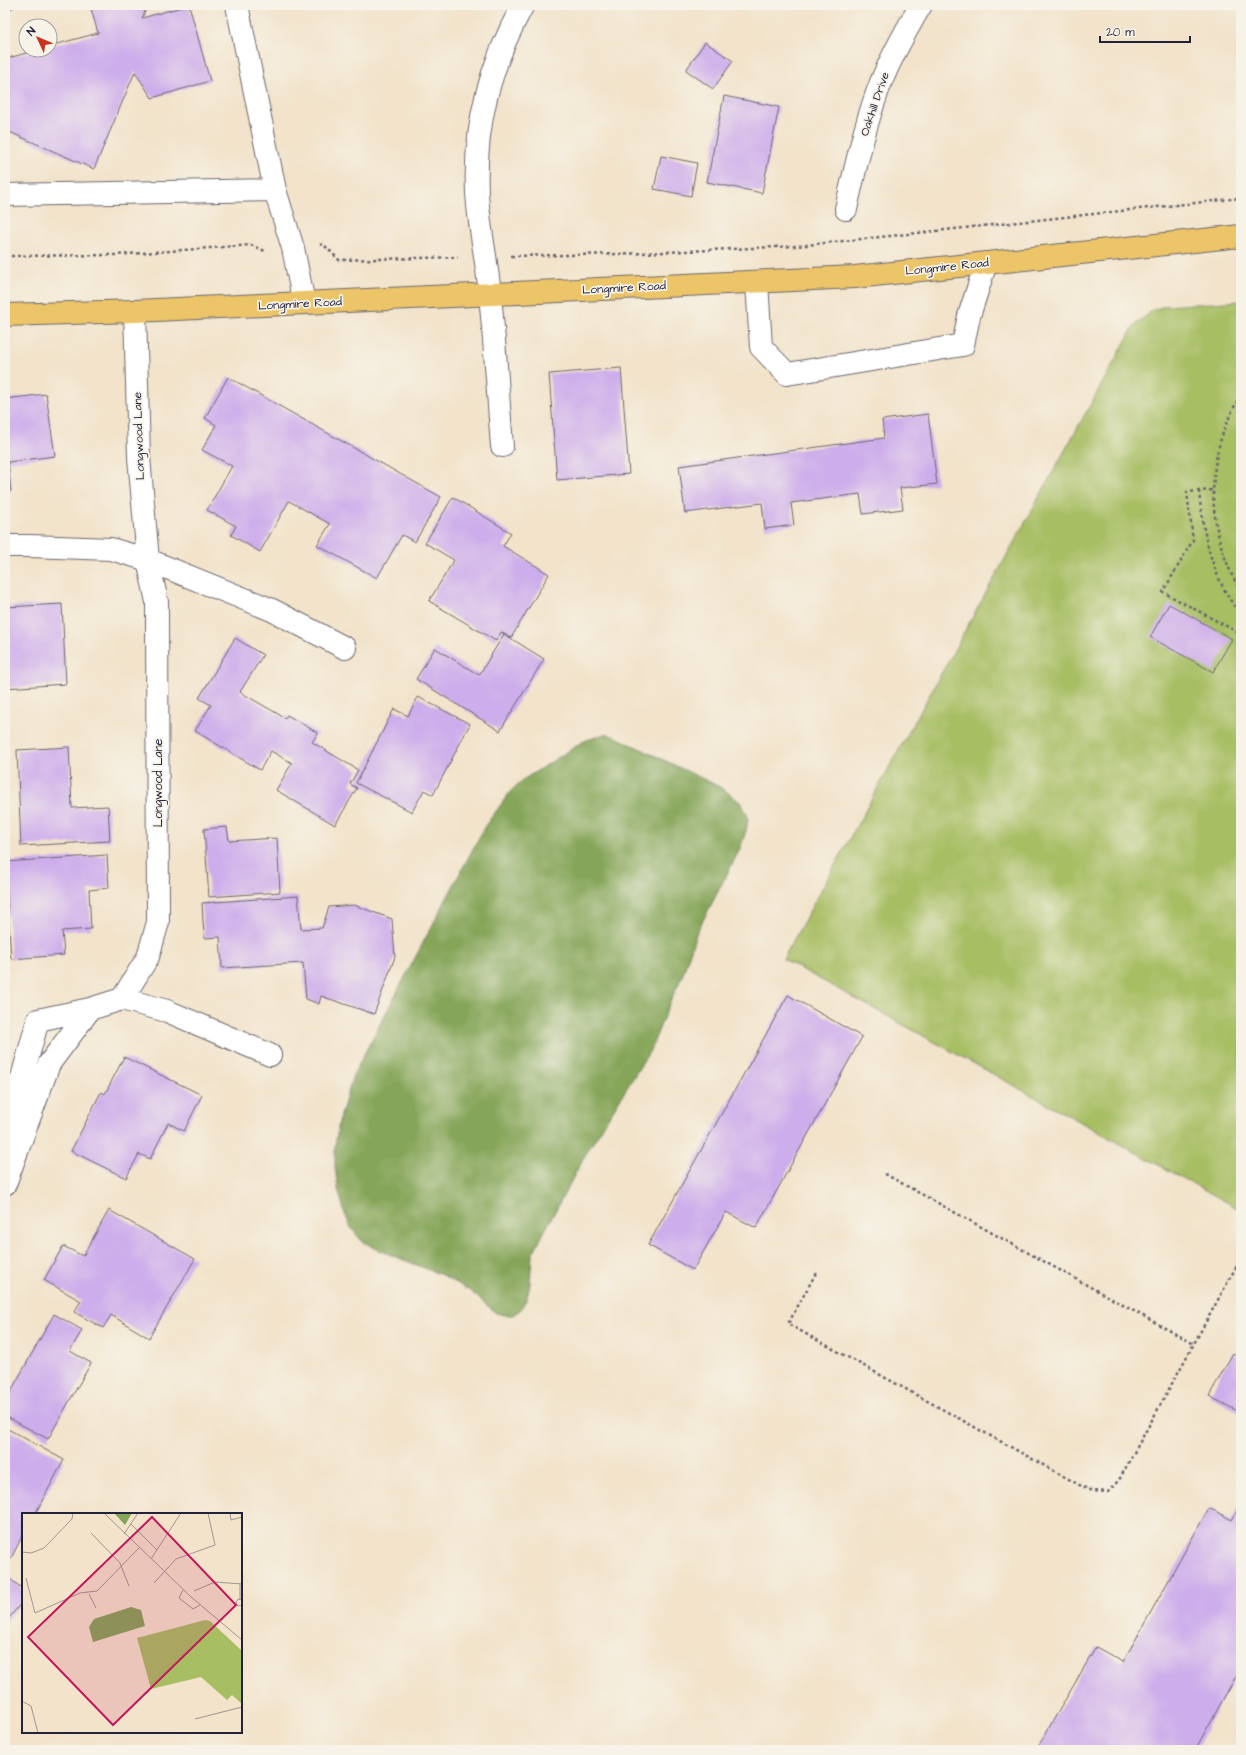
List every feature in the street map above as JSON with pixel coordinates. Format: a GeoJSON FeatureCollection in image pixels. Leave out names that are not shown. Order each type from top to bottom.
{"type":"FeatureCollection","features":[{"type":"Feature","properties":{"kind":"main road","name":"Longmire Road"},"geometry":{"type":"LineString","coordinates":[[5,315],[135,312],[855,277],[1241,236]]}},
{"type":"Feature","properties":{"kind":"street"},"geometry":{"type":"LineString","coordinates":[[237,5],[275,190],[293,248],[304,304]]}},
{"type":"Feature","properties":{"kind":"street"},"geometry":{"type":"LineString","coordinates":[[502,446],[490,294],[477,194],[477,155],[480,121],[488,84],[512,25],[523,5]]}},
{"type":"Feature","properties":{"kind":"street","name":"Oakhill Drive"},"geometry":{"type":"LineString","coordinates":[[846,209],[865,128],[878,89],[902,38],[921,5]]}},
{"type":"Feature","properties":{"kind":"street"},"geometry":{"type":"LineString","coordinates":[[5,194],[275,190]]}},
{"type":"Feature","properties":{"kind":"street"},"geometry":{"type":"LineString","coordinates":[[757,282],[761,346],[787,374],[964,345],[969,316],[986,263]]}},
{"type":"Feature","properties":{"kind":"street","name":"Longwood Lane"},"geometry":{"type":"LineString","coordinates":[[122,999],[148,957],[158,922],[157,602],[148,560],[139,457],[135,312]]}},
{"type":"Feature","properties":{"kind":"street"},"geometry":{"type":"LineString","coordinates":[[5,546],[111,549],[148,560],[272,610],[345,648]]}},
{"type":"Feature","properties":{"kind":"street"},"geometry":{"type":"LineString","coordinates":[[5,1139],[38,1020],[90,1009],[122,999],[167,1011],[270,1055]]}},
{"type":"Feature","properties":{"kind":"street"},"geometry":{"type":"LineString","coordinates":[[5,1184],[49,1064],[90,1009]]}},
{"type":"Feature","properties":{"kind":"path"},"geometry":{"type":"LineString","coordinates":[[5,256],[115,255],[251,246],[264,251],[323,244],[339,260],[621,254],[797,246],[1241,198]]}},
{"type":"Feature","properties":{"kind":"path"},"geometry":{"type":"LineString","coordinates":[[1241,395],[1223,430],[1215,460],[1212,490],[1214,518],[1222,550],[1241,592]]}},
{"type":"Feature","properties":{"kind":"path"},"geometry":{"type":"LineString","coordinates":[[1212,490],[1187,492],[1192,540],[1163,592],[1241,634]]}},
{"type":"Feature","properties":{"kind":"path"},"geometry":{"type":"LineString","coordinates":[[1199,491],[1202,521],[1209,552],[1221,584],[1241,615]]}},
{"type":"Feature","properties":{"kind":"path"},"geometry":{"type":"LineString","coordinates":[[885,1174],[1194,1344]]}},
{"type":"Feature","properties":{"kind":"path"},"geometry":{"type":"LineString","coordinates":[[816,1273],[788,1324],[1082,1487],[1093,1491],[1108,1492],[1116,1484],[1241,1258]]}},
{"type":"Feature","properties":{"kind":"green space"},"geometry":{"type":"Polygon","coordinates":[[[1241,301],[1241,1210],[783,959],[1134,326],[1153,310],[1165,306],[1241,301]]]}},
{"type":"Feature","properties":{"kind":"green space"},"geometry":{"type":"Polygon","coordinates":[[[604,734],[614,736],[722,788],[740,802],[747,814],[748,819],[746,831],[740,849],[696,934],[683,974],[651,1049],[584,1157],[532,1255],[530,1285],[526,1300],[520,1310],[513,1315],[504,1315],[496,1313],[470,1291],[444,1276],[374,1248],[361,1240],[351,1228],[345,1214],[338,1189],[335,1167],[335,1146],[339,1122],[353,1075],[485,826],[511,791],[521,781],[584,741],[604,734]]]}},
{"type":"Feature","properties":{"kind":"building"},"geometry":{"type":"Polygon","coordinates":[[[5,5],[17,5],[5,12],[5,5]]]}},
{"type":"Feature","properties":{"kind":"building"},"geometry":{"type":"Polygon","coordinates":[[[90,5],[148,5],[142,18],[189,5],[210,81],[152,98],[135,72],[94,169],[5,130],[5,59],[18,55],[18,58],[58,58],[58,44],[98,33],[90,5]]]}},
{"type":"Feature","properties":{"kind":"building"},"geometry":{"type":"Polygon","coordinates":[[[705,42],[733,61],[713,89],[686,70],[705,42]]]}},
{"type":"Feature","properties":{"kind":"building"},"geometry":{"type":"Polygon","coordinates":[[[724,96],[779,107],[762,193],[707,182],[724,96]]]}},
{"type":"Feature","properties":{"kind":"building"},"geometry":{"type":"Polygon","coordinates":[[[661,156],[697,163],[691,196],[654,189],[661,156]]]}},
{"type":"Feature","properties":{"kind":"building"},"geometry":{"type":"Polygon","coordinates":[[[621,368],[629,474],[557,480],[549,374],[621,368]]]}},
{"type":"Feature","properties":{"kind":"building"},"geometry":{"type":"Polygon","coordinates":[[[228,377],[441,497],[415,542],[402,535],[377,578],[317,545],[330,524],[289,501],[260,552],[231,535],[236,526],[207,510],[232,466],[202,450],[216,425],[205,418],[228,377]]]}},
{"type":"Feature","properties":{"kind":"building"},"geometry":{"type":"Polygon","coordinates":[[[46,394],[55,456],[8,462],[11,491],[5,491],[5,399],[46,394]]]}},
{"type":"Feature","properties":{"kind":"building"},"geometry":{"type":"Polygon","coordinates":[[[928,414],[937,484],[900,488],[903,509],[863,514],[860,494],[791,503],[794,525],[765,529],[762,503],[685,513],[679,466],[884,438],[882,420],[928,414]]]}},
{"type":"Feature","properties":{"kind":"building"},"geometry":{"type":"Polygon","coordinates":[[[453,497],[511,533],[503,546],[549,574],[511,638],[501,632],[496,641],[429,601],[454,560],[425,543],[453,497]]]}},
{"type":"Feature","properties":{"kind":"building"},"geometry":{"type":"Polygon","coordinates":[[[62,604],[66,684],[5,688],[5,607],[62,604]]]}},
{"type":"Feature","properties":{"kind":"building"},"geometry":{"type":"Polygon","coordinates":[[[1169,604],[1232,639],[1213,672],[1150,637],[1169,604]]]}},
{"type":"Feature","properties":{"kind":"building"},"geometry":{"type":"Polygon","coordinates":[[[504,634],[544,659],[500,731],[416,679],[435,648],[479,675],[504,634]]]}},
{"type":"Feature","properties":{"kind":"building"},"geometry":{"type":"Polygon","coordinates":[[[235,638],[263,655],[240,692],[285,718],[287,715],[318,733],[312,742],[358,770],[350,784],[357,788],[335,825],[276,790],[292,763],[271,751],[260,770],[195,731],[211,705],[199,698],[235,638]]]}},
{"type":"Feature","properties":{"kind":"building"},"geometry":{"type":"Polygon","coordinates":[[[418,697],[470,724],[433,795],[424,790],[412,812],[356,783],[394,709],[408,716],[418,697]]]}},
{"type":"Feature","properties":{"kind":"building"},"geometry":{"type":"Polygon","coordinates":[[[69,747],[72,808],[108,806],[110,841],[21,846],[17,750],[69,747]]]}},
{"type":"Feature","properties":{"kind":"building"},"geometry":{"type":"Polygon","coordinates":[[[227,827],[229,841],[277,838],[280,892],[209,897],[204,829],[227,827]]]}},
{"type":"Feature","properties":{"kind":"building"},"geometry":{"type":"Polygon","coordinates":[[[107,855],[109,888],[89,890],[91,929],[62,931],[64,955],[11,959],[5,862],[107,855]]]}},
{"type":"Feature","properties":{"kind":"building"},"geometry":{"type":"Polygon","coordinates":[[[298,896],[301,929],[322,928],[329,907],[354,905],[392,919],[395,957],[374,1014],[321,996],[319,1004],[306,999],[303,963],[222,968],[220,937],[204,938],[202,903],[298,896]]]}},
{"type":"Feature","properties":{"kind":"building"},"geometry":{"type":"Polygon","coordinates":[[[788,995],[862,1037],[756,1228],[726,1212],[693,1270],[648,1245],[788,995]]]}},
{"type":"Feature","properties":{"kind":"building"},"geometry":{"type":"Polygon","coordinates":[[[124,1057],[202,1095],[184,1131],[168,1123],[150,1159],[139,1154],[126,1178],[71,1151],[101,1092],[105,1094],[124,1057]]]}},
{"type":"Feature","properties":{"kind":"building"},"geometry":{"type":"Polygon","coordinates":[[[109,1210],[195,1259],[149,1338],[111,1315],[103,1328],[74,1312],[81,1301],[44,1280],[63,1246],[83,1256],[109,1210]]]}},
{"type":"Feature","properties":{"kind":"building"},"geometry":{"type":"Polygon","coordinates":[[[54,1314],[82,1330],[70,1351],[91,1363],[48,1439],[5,1416],[5,1402],[54,1314]]]}},
{"type":"Feature","properties":{"kind":"building"},"geometry":{"type":"Polygon","coordinates":[[[1233,1353],[1241,1358],[1241,1413],[1209,1396],[1233,1353]]]}},
{"type":"Feature","properties":{"kind":"building"},"geometry":{"type":"Polygon","coordinates":[[[6,1428],[64,1460],[36,1513],[22,1513],[22,1537],[11,1558],[5,1554],[6,1428]]]}},
{"type":"Feature","properties":{"kind":"building"},"geometry":{"type":"Polygon","coordinates":[[[1241,1504],[1241,1667],[1195,1750],[1036,1750],[1096,1647],[1123,1662],[1209,1508],[1232,1520],[1241,1504]]]}},
{"type":"Feature","properties":{"kind":"building"},"geometry":{"type":"Polygon","coordinates":[[[5,1575],[22,1588],[22,1602],[5,1623],[5,1575]]]}}]}
